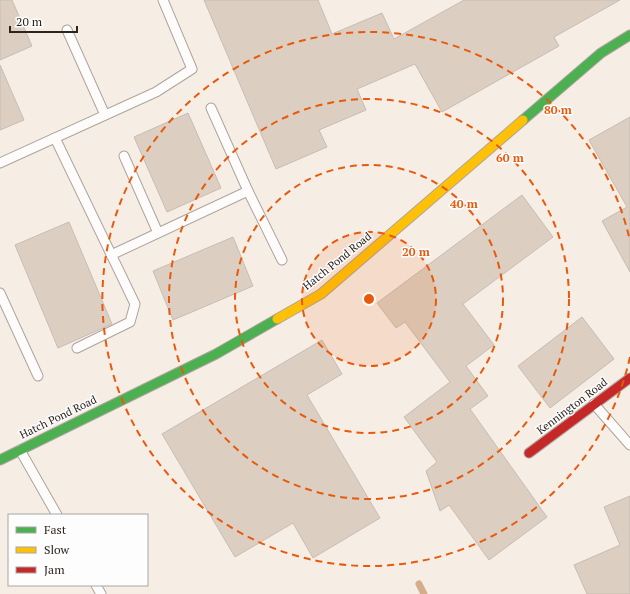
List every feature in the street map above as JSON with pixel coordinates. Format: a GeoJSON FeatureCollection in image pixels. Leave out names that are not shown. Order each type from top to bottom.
{"type":"FeatureCollection","features":[{"type":"Feature","properties":{"kind":"street","name":"Hatch Pond Road"},"geometry":{"type":"LineString","coordinates":[[0,460],[216,354],[320,294],[601,53],[630,35]]}},
{"type":"Feature","properties":{"kind":"street","name":"Kennington Road"},"geometry":{"type":"LineString","coordinates":[[529,453],[630,378]]}},
{"type":"Feature","properties":{"kind":"lane"},"geometry":{"type":"LineString","coordinates":[[0,163],[156,92],[192,69],[163,0]]}},
{"type":"Feature","properties":{"kind":"lane"},"geometry":{"type":"LineString","coordinates":[[67,30],[105,115]]}},
{"type":"Feature","properties":{"kind":"lane"},"geometry":{"type":"LineString","coordinates":[[211,108],[248,192],[282,260]]}},
{"type":"Feature","properties":{"kind":"lane"},"geometry":{"type":"LineString","coordinates":[[55,138],[135,304],[130,322],[77,348]]}},
{"type":"Feature","properties":{"kind":"lane"},"geometry":{"type":"LineString","coordinates":[[124,156],[158,233]]}},
{"type":"Feature","properties":{"kind":"lane"},"geometry":{"type":"LineString","coordinates":[[111,255],[248,192]]}},
{"type":"Feature","properties":{"kind":"lane"},"geometry":{"type":"LineString","coordinates":[[0,293],[38,376]]}},
{"type":"Feature","properties":{"kind":"lane"},"geometry":{"type":"LineString","coordinates":[[594,404],[630,445]]}},
{"type":"Feature","properties":{"kind":"lane"},"geometry":{"type":"LineString","coordinates":[[20,449],[56,514]]}},
{"type":"Feature","properties":{"kind":"building"},"geometry":{"type":"Polygon","coordinates":[[[0,0],[12,0],[32,46],[0,60],[0,0]]]}},
{"type":"Feature","properties":{"kind":"building"},"geometry":{"type":"Polygon","coordinates":[[[204,0],[318,0],[332,34],[382,13],[394,39],[464,0],[620,0],[554,37],[559,46],[442,112],[415,64],[357,89],[366,110],[319,130],[327,147],[276,169],[204,0]]]}},
{"type":"Feature","properties":{"kind":"building"},"geometry":{"type":"Polygon","coordinates":[[[0,65],[24,120],[0,130],[0,65]]]}},
{"type":"Feature","properties":{"kind":"building"},"geometry":{"type":"Polygon","coordinates":[[[188,113],[221,188],[167,212],[134,137],[188,113]]]}},
{"type":"Feature","properties":{"kind":"building"},"geometry":{"type":"Polygon","coordinates":[[[630,117],[630,272],[602,221],[627,207],[589,140],[630,117]]]}},
{"type":"Feature","properties":{"kind":"building"},"geometry":{"type":"Polygon","coordinates":[[[522,195],[553,237],[463,304],[494,345],[466,366],[488,396],[470,409],[547,517],[489,560],[449,505],[440,511],[426,471],[437,462],[404,417],[450,382],[405,322],[396,328],[377,303],[522,195]]]}},
{"type":"Feature","properties":{"kind":"building"},"geometry":{"type":"Polygon","coordinates":[[[69,222],[112,324],[58,348],[15,245],[69,222]]]}},
{"type":"Feature","properties":{"kind":"building"},"geometry":{"type":"Polygon","coordinates":[[[233,237],[253,286],[173,320],[153,271],[233,237]]]}},
{"type":"Feature","properties":{"kind":"building"},"geometry":{"type":"Polygon","coordinates":[[[582,317],[614,359],[550,408],[518,366],[582,317]]]}},
{"type":"Feature","properties":{"kind":"building"},"geometry":{"type":"Polygon","coordinates":[[[322,340],[342,374],[307,395],[380,518],[313,558],[293,523],[235,557],[162,434],[322,340]]]}},
{"type":"Feature","properties":{"kind":"building"},"geometry":{"type":"Polygon","coordinates":[[[630,496],[630,594],[587,594],[574,565],[620,545],[604,507],[630,496]]]}},
{"type":"Feature","properties":{"kind":"waterway"},"geometry":{"type":"LineString","coordinates":[[419,584],[424,594]]}},
{"type":"Feature","properties":{"kind":"traffic: fast"},"geometry":{"type":"LineString","coordinates":[[523,120],[601,53],[630,35]]}},
{"type":"Feature","properties":{"kind":"traffic: fast"},"geometry":{"type":"LineString","coordinates":[[0,460],[216,354],[277,319]]}},
{"type":"Feature","properties":{"kind":"traffic: slow"},"geometry":{"type":"LineString","coordinates":[[277,319],[321,294],[523,120]]}},
{"type":"Feature","properties":{"kind":"traffic: jam"},"geometry":{"type":"LineString","coordinates":[[529,453],[630,378]]}}]}
